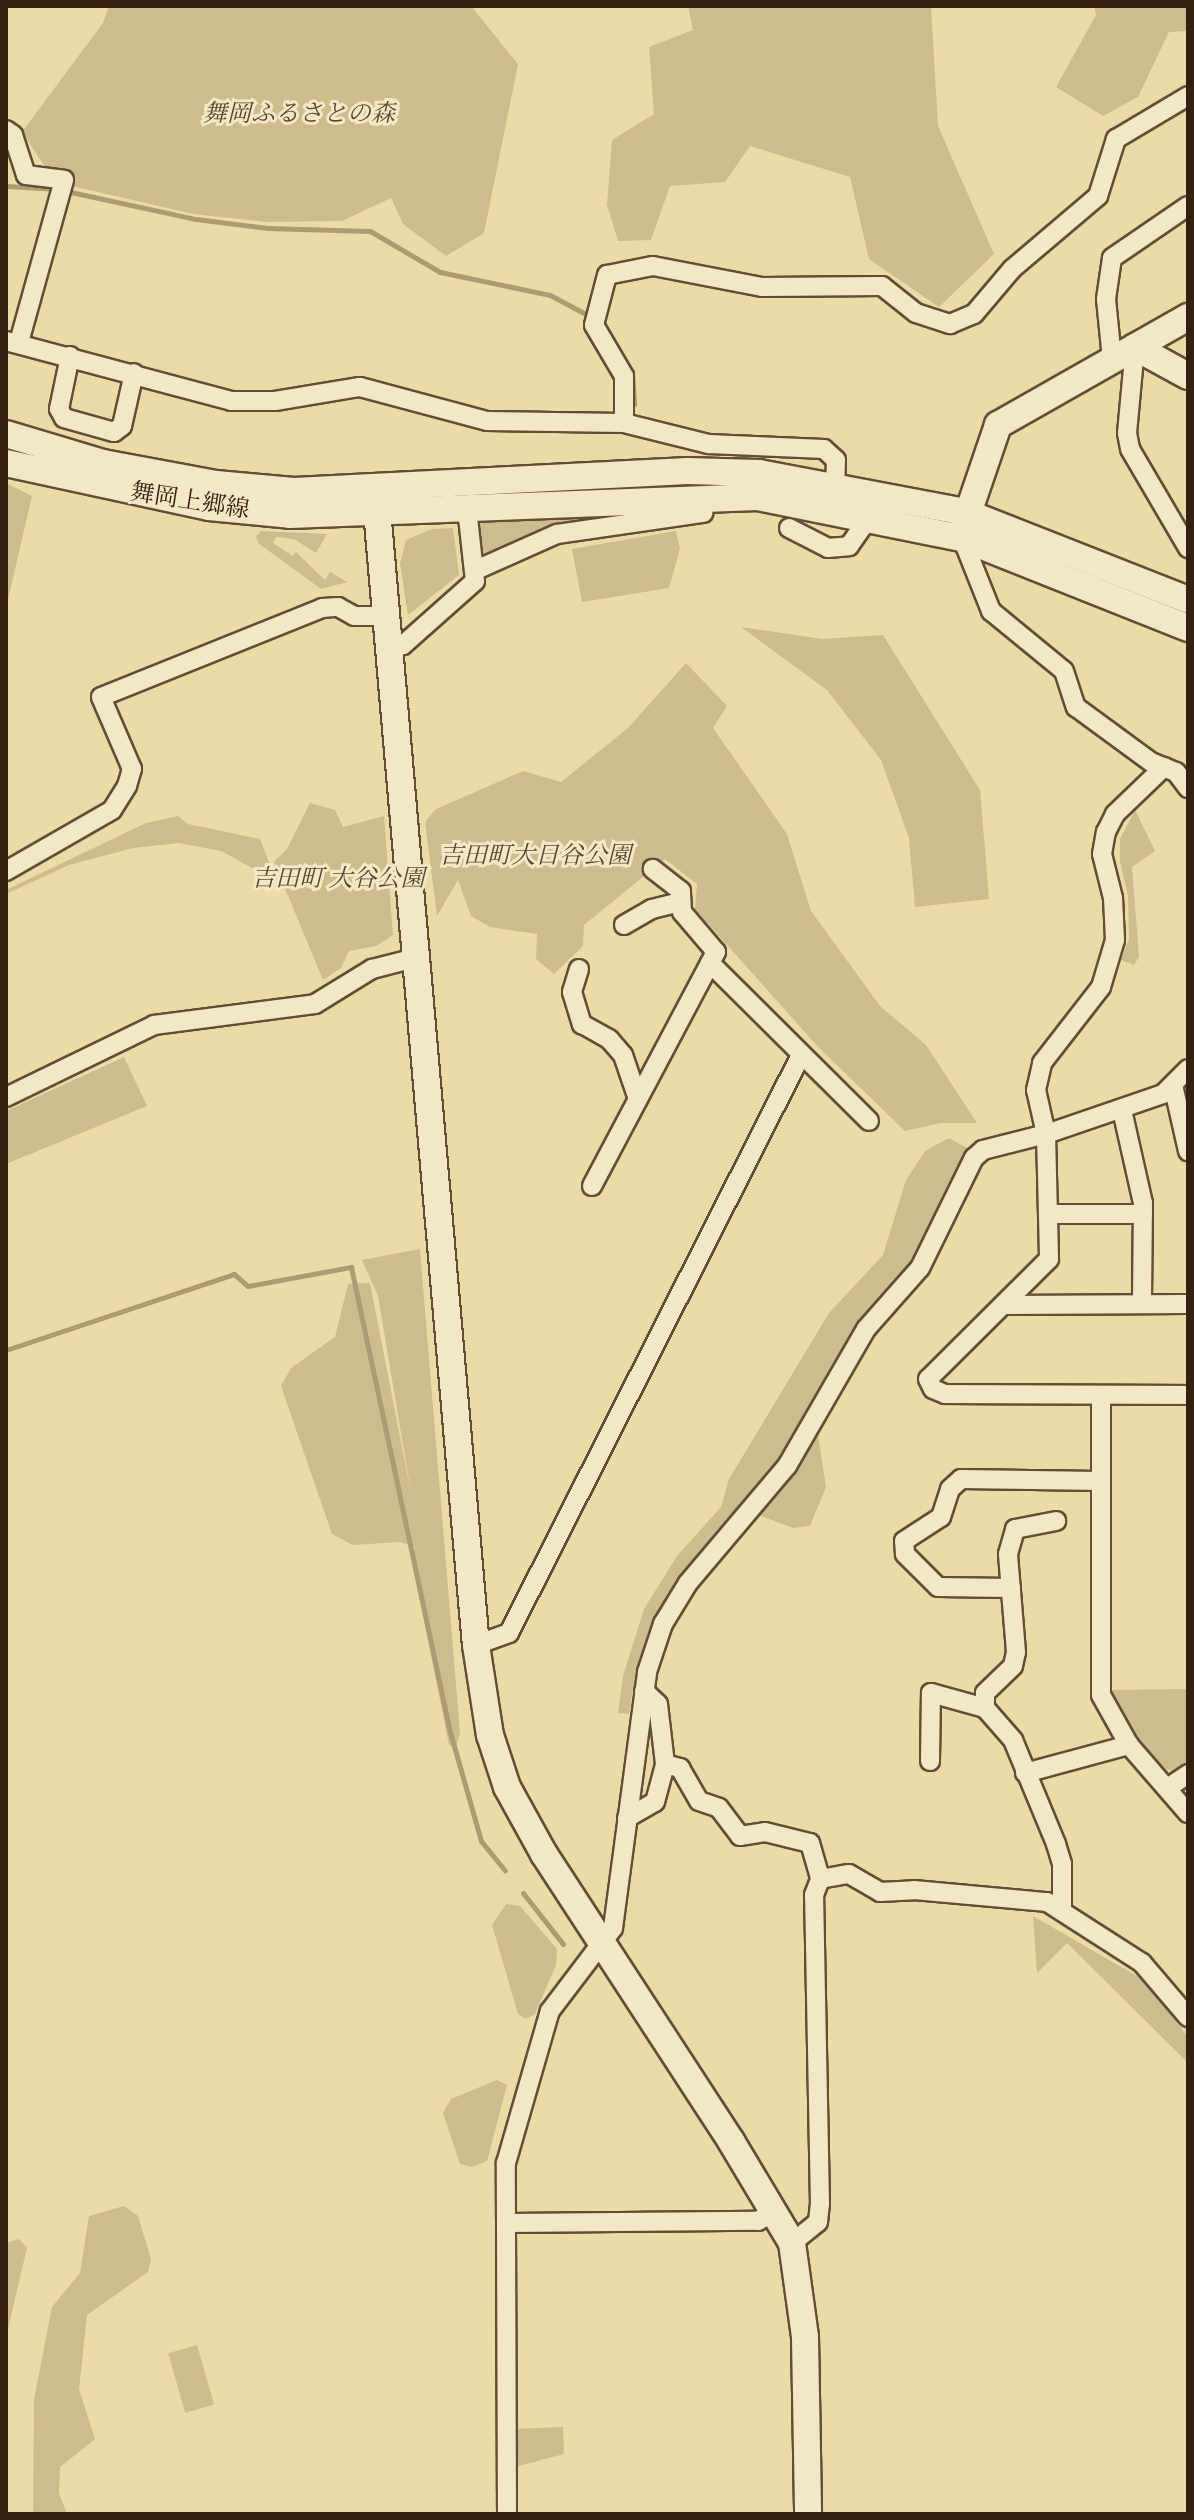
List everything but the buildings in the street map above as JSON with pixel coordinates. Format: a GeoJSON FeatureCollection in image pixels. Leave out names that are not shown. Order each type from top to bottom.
{"type":"FeatureCollection","features":[{"type":"Feature","properties":{"kind":"street"},"geometry":{"type":"LineString","coordinates":[[624,423],[624,376],[596,316],[607,275],[663,267],[762,287],[882,286],[916,313],[950,324],[974,314],[1012,269],[1098,196],[1116,139],[1188,96]]}},
{"type":"Feature","properties":{"kind":"street"},"geometry":{"type":"LineString","coordinates":[[6,130],[13,135],[26,175],[64,180],[13,341],[231,401],[275,401],[360,387],[487,421],[624,423],[709,444],[824,449],[836,460],[835,485]]}},
{"type":"Feature","properties":{"kind":"street"},"geometry":{"type":"LineString","coordinates":[[1188,206],[1112,258],[1106,299],[1124,353],[1130,449],[1188,548]]}},
{"type":"Feature","properties":{"kind":"street"},"geometry":{"type":"LineString","coordinates":[[1188,317],[998,425],[964,525],[991,611],[1064,671],[1076,707],[1176,769],[1188,788]]}},
{"type":"Feature","properties":{"kind":"street"},"geometry":{"type":"LineString","coordinates":[[1124,353],[1188,376]]}},
{"type":"Feature","properties":{"kind":"street"},"geometry":{"type":"LineString","coordinates":[[70,356],[59,409],[64,418],[114,432],[122,426],[134,373]]}},
{"type":"Feature","properties":{"kind":"street","name":"舞岡上郷線"},"geometry":{"type":"LineString","coordinates":[[6,434],[103,463],[216,484],[376,500]]}},
{"type":"Feature","properties":{"kind":"street","name":"舞岡上郷線"},"geometry":{"type":"LineString","coordinates":[[6,463],[209,507],[290,515],[376,500]]}},
{"type":"Feature","properties":{"kind":"street"},"geometry":{"type":"LineString","coordinates":[[376,500],[687,471],[759,473],[835,485],[1188,600]]}},
{"type":"Feature","properties":{"kind":"street"},"geometry":{"type":"LineString","coordinates":[[376,500],[467,508],[758,497],[869,517],[964,525],[1188,628]]}},
{"type":"Feature","properties":{"kind":"street"},"geometry":{"type":"LineString","coordinates":[[376,500],[476,1645],[490,1735],[507,1787],[601,1946],[792,2243],[805,2337],[808,2514]]}},
{"type":"Feature","properties":{"kind":"street"},"geometry":{"type":"LineString","coordinates":[[388,648],[403,645],[469,588],[476,570],[467,508]]}},
{"type":"Feature","properties":{"kind":"street"},"geometry":{"type":"LineString","coordinates":[[476,570],[557,534],[703,513]]}},
{"type":"Feature","properties":{"kind":"street"},"geometry":{"type":"LineString","coordinates":[[789,528],[828,548],[849,546],[869,517]]}},
{"type":"Feature","properties":{"kind":"street"},"geometry":{"type":"LineString","coordinates":[[6,871],[112,810],[127,786],[132,769],[101,697],[322,608],[338,607],[354,616],[384,616]]}},
{"type":"Feature","properties":{"kind":"street"},"geometry":{"type":"LineString","coordinates":[[1176,769],[1115,814],[1106,832],[1102,854],[1113,898],[1115,940],[1101,987],[1042,1063],[1036,1090],[1046,1134],[1049,1259],[928,1379],[933,1389],[945,1394],[1188,1395]]}},
{"type":"Feature","properties":{"kind":"street"},"geometry":{"type":"LineString","coordinates":[[592,1186],[716,952],[682,912],[681,891],[653,869]]}},
{"type":"Feature","properties":{"kind":"street"},"geometry":{"type":"LineString","coordinates":[[624,925],[652,909],[681,902]]}},
{"type":"Feature","properties":{"kind":"street"},"geometry":{"type":"LineString","coordinates":[[6,1097],[154,1025],[315,1004],[372,969],[415,958]]}},
{"type":"Feature","properties":{"kind":"street"},"geometry":{"type":"LineString","coordinates":[[710,963],[800,1057],[869,1121]]}},
{"type":"Feature","properties":{"kind":"street"},"geometry":{"type":"LineString","coordinates":[[579,969],[572,992],[582,1024],[609,1039],[623,1055],[638,1099]]}},
{"type":"Feature","properties":{"kind":"street"},"geometry":{"type":"LineString","coordinates":[[476,1645],[509,1633],[800,1057]]}},
{"type":"Feature","properties":{"kind":"street"},"geometry":{"type":"LineString","coordinates":[[507,2514],[506,2163],[536,2047],[562,1992],[613,1928],[644,1691],[671,1610],[787,1466],[866,1329],[920,1268],[974,1158],[983,1150],[1122,1110],[1173,1085],[1188,1069]]}},
{"type":"Feature","properties":{"kind":"street"},"geometry":{"type":"LineString","coordinates":[[1173,1085],[1188,1151]]}},
{"type":"Feature","properties":{"kind":"street"},"geometry":{"type":"LineString","coordinates":[[1122,1110],[1143,1214],[1142,1303]]}},
{"type":"Feature","properties":{"kind":"street"},"geometry":{"type":"LineString","coordinates":[[1048,1214],[1143,1214]]}},
{"type":"Feature","properties":{"kind":"street"},"geometry":{"type":"LineString","coordinates":[[1006,1305],[1188,1304]]}},
{"type":"Feature","properties":{"kind":"street"},"geometry":{"type":"LineString","coordinates":[[1101,1396],[1101,1695],[1129,1745],[1169,1787],[1188,1813]]}},
{"type":"Feature","properties":{"kind":"street"},"geometry":{"type":"LineString","coordinates":[[1011,1588],[938,1587],[905,1554],[904,1541],[941,1517],[950,1489],[961,1479],[1101,1481]]}},
{"type":"Feature","properties":{"kind":"street"},"geometry":{"type":"LineString","coordinates":[[985,1708],[991,1684],[1013,1666],[1008,1554],[1015,1529],[1056,1521]]}},
{"type":"Feature","properties":{"kind":"street"},"geometry":{"type":"LineString","coordinates":[[627,1818],[655,1802],[665,1764],[658,1704],[644,1691]]}},
{"type":"Feature","properties":{"kind":"street"},"geometry":{"type":"LineString","coordinates":[[930,1761],[931,1693],[985,1708],[1013,1740],[1062,1864],[1062,1907]]}},
{"type":"Feature","properties":{"kind":"street"},"geometry":{"type":"LineString","coordinates":[[1025,1773],[1129,1745]]}},
{"type":"Feature","properties":{"kind":"street"},"geometry":{"type":"LineString","coordinates":[[665,1764],[680,1768],[699,1801],[719,1808],[740,1836],[765,1832],[810,1843],[820,1879],[814,1895],[820,2204],[818,2222],[792,2243]]}},
{"type":"Feature","properties":{"kind":"street"},"geometry":{"type":"LineString","coordinates":[[1169,1787],[1188,1774]]}},
{"type":"Feature","properties":{"kind":"street"},"geometry":{"type":"LineString","coordinates":[[820,1879],[849,1874],[880,1892],[1018,1896],[1062,1907],[1142,1963],[1188,2017]]}},
{"type":"Feature","properties":{"kind":"street"},"geometry":{"type":"LineString","coordinates":[[507,2223],[758,2221],[774,2211]]}},
{"type":"Feature","properties":{"kind":"green space","name":"舞岡ふるさとの森"},"geometry":{"type":"Polygon","coordinates":[[[109,6],[471,6],[518,64],[484,233],[446,256],[403,224],[391,198],[342,221],[267,222],[193,214],[55,182],[22,132],[103,23],[109,6]]]}},
{"type":"Feature","properties":{"kind":"green space"},"geometry":{"type":"Polygon","coordinates":[[[688,6],[931,6],[938,126],[994,254],[939,307],[869,259],[850,177],[750,146],[725,182],[670,186],[651,240],[618,241],[607,205],[612,140],[654,114],[649,47],[693,30],[688,6]]]}},
{"type":"Feature","properties":{"kind":"green space"},"geometry":{"type":"Polygon","coordinates":[[[1094,6],[1188,6],[1188,31],[1169,32],[1138,97],[1103,116],[1056,87],[1096,15],[1094,6]]]}},
{"type":"Feature","properties":{"kind":"green space"},"geometry":{"type":"Polygon","coordinates":[[[6,483],[32,496],[6,608],[6,483]]]}},
{"type":"Feature","properties":{"kind":"green space"},"geometry":{"type":"Polygon","coordinates":[[[650,510],[537,532],[486,559],[478,553],[480,520],[650,510]]]}},
{"type":"Feature","properties":{"kind":"green space"},"geometry":{"type":"Polygon","coordinates":[[[453,528],[459,575],[408,615],[400,563],[406,540],[432,529],[453,528]]]}},
{"type":"Feature","properties":{"kind":"green space"},"geometry":{"type":"Polygon","coordinates":[[[261,531],[327,534],[316,553],[294,539],[276,537],[273,543],[293,556],[296,552],[325,580],[330,572],[347,582],[321,589],[258,543],[256,536],[261,531]]]}},
{"type":"Feature","properties":{"kind":"green space"},"geometry":{"type":"Polygon","coordinates":[[[676,531],[680,549],[669,588],[582,602],[572,549],[676,531]]]}},
{"type":"Feature","properties":{"kind":"green space"},"geometry":{"type":"Polygon","coordinates":[[[741,627],[822,639],[883,635],[980,790],[989,899],[915,907],[909,838],[881,760],[827,690],[741,627]]]}},
{"type":"Feature","properties":{"kind":"green space","name":"吉田町大日谷公園"},"geometry":{"type":"Polygon","coordinates":[[[686,663],[727,706],[713,728],[787,834],[811,911],[880,1006],[926,1045],[977,1123],[941,1123],[905,1131],[819,1048],[695,909],[697,884],[665,859],[584,925],[583,946],[554,974],[536,959],[537,934],[490,927],[471,916],[458,880],[437,916],[425,822],[436,809],[523,771],[561,782],[628,728],[686,663]]]}},
{"type":"Feature","properties":{"kind":"green space","name":"吉田町 大谷公園"},"geometry":{"type":"Polygon","coordinates":[[[310,803],[335,810],[343,827],[384,816],[393,935],[376,946],[349,951],[341,968],[323,980],[274,862],[287,849],[310,803]]]}},
{"type":"Feature","properties":{"kind":"green space"},"geometry":{"type":"Polygon","coordinates":[[[1135,810],[1155,851],[1132,867],[1139,957],[1134,965],[1121,960],[1129,939],[1128,896],[1120,861],[1120,839],[1135,810]]]}},
{"type":"Feature","properties":{"kind":"green space"},"geometry":{"type":"Polygon","coordinates":[[[178,816],[188,824],[260,839],[276,881],[221,851],[179,843],[133,848],[69,865],[6,894],[6,890],[146,823],[178,816]]]}},
{"type":"Feature","properties":{"kind":"green space"},"geometry":{"type":"Polygon","coordinates":[[[124,1057],[147,1106],[6,1164],[6,1111],[124,1057]]]}},
{"type":"Feature","properties":{"kind":"green space"},"geometry":{"type":"Polygon","coordinates":[[[949,1138],[967,1148],[914,1258],[859,1323],[813,1402],[826,1487],[810,1526],[793,1528],[743,1509],[652,1633],[634,1682],[629,1714],[618,1713],[623,1676],[644,1609],[677,1556],[721,1507],[729,1479],[829,1313],[883,1255],[906,1180],[925,1151],[949,1138]]]}},
{"type":"Feature","properties":{"kind":"green space"},"geometry":{"type":"Polygon","coordinates":[[[420,1249],[460,1733],[455,1749],[449,1745],[412,1560],[415,1547],[400,1542],[353,1545],[332,1534],[281,1386],[291,1368],[335,1337],[348,1284],[370,1283],[411,1493],[378,1296],[362,1260],[420,1249]]]}},
{"type":"Feature","properties":{"kind":"green space"},"geometry":{"type":"Polygon","coordinates":[[[1188,1689],[1188,1765],[1178,1772],[1167,1770],[1135,1738],[1110,1690],[1188,1689]]]}},
{"type":"Feature","properties":{"kind":"green space"},"geometry":{"type":"Polygon","coordinates":[[[506,1904],[520,1906],[557,1949],[556,1965],[535,2014],[526,2019],[518,2014],[492,1925],[506,1904]]]}},
{"type":"Feature","properties":{"kind":"green space"},"geometry":{"type":"Polygon","coordinates":[[[1033,1916],[1142,1979],[1188,2037],[1188,2063],[1067,1943],[1037,1973],[1033,1916]]]}},
{"type":"Feature","properties":{"kind":"green space"},"geometry":{"type":"Polygon","coordinates":[[[497,2080],[507,2085],[487,2161],[472,2167],[460,2164],[443,2113],[451,2099],[497,2080]]]}},
{"type":"Feature","properties":{"kind":"green space"},"geometry":{"type":"Polygon","coordinates":[[[124,2206],[138,2216],[151,2259],[148,2272],[87,2315],[79,2389],[95,2439],[60,2467],[59,2493],[67,2514],[33,2514],[34,2399],[52,2307],[80,2273],[89,2216],[124,2206]]]}},
{"type":"Feature","properties":{"kind":"green space"},"geometry":{"type":"Polygon","coordinates":[[[19,2239],[27,2248],[6,2337],[6,2243],[19,2239]]]}},
{"type":"Feature","properties":{"kind":"green space"},"geometry":{"type":"Polygon","coordinates":[[[197,2345],[214,2405],[185,2413],[168,2353],[197,2345]]]}},
{"type":"Feature","properties":{"kind":"green space"},"geometry":{"type":"Polygon","coordinates":[[[563,2427],[564,2454],[515,2467],[514,2429],[563,2427]]]}},
{"type":"Feature","properties":{"kind":"waterway"},"geometry":{"type":"LineString","coordinates":[[6,186],[57,189]]}},
{"type":"Feature","properties":{"kind":"waterway"},"geometry":{"type":"LineString","coordinates":[[66,191],[196,219],[267,228],[370,231],[440,272],[550,295],[593,318]]}},
{"type":"Feature","properties":{"kind":"waterway"},"geometry":{"type":"LineString","coordinates":[[601,323],[632,372],[634,404]]}},
{"type":"Feature","properties":{"kind":"waterway"},"geometry":{"type":"LineString","coordinates":[[6,1350],[234,1274],[248,1286],[351,1267],[448,1725],[481,1841],[505,1871]]}},
{"type":"Feature","properties":{"kind":"waterway"},"geometry":{"type":"LineString","coordinates":[[523,1893],[563,1944]]}}]}
